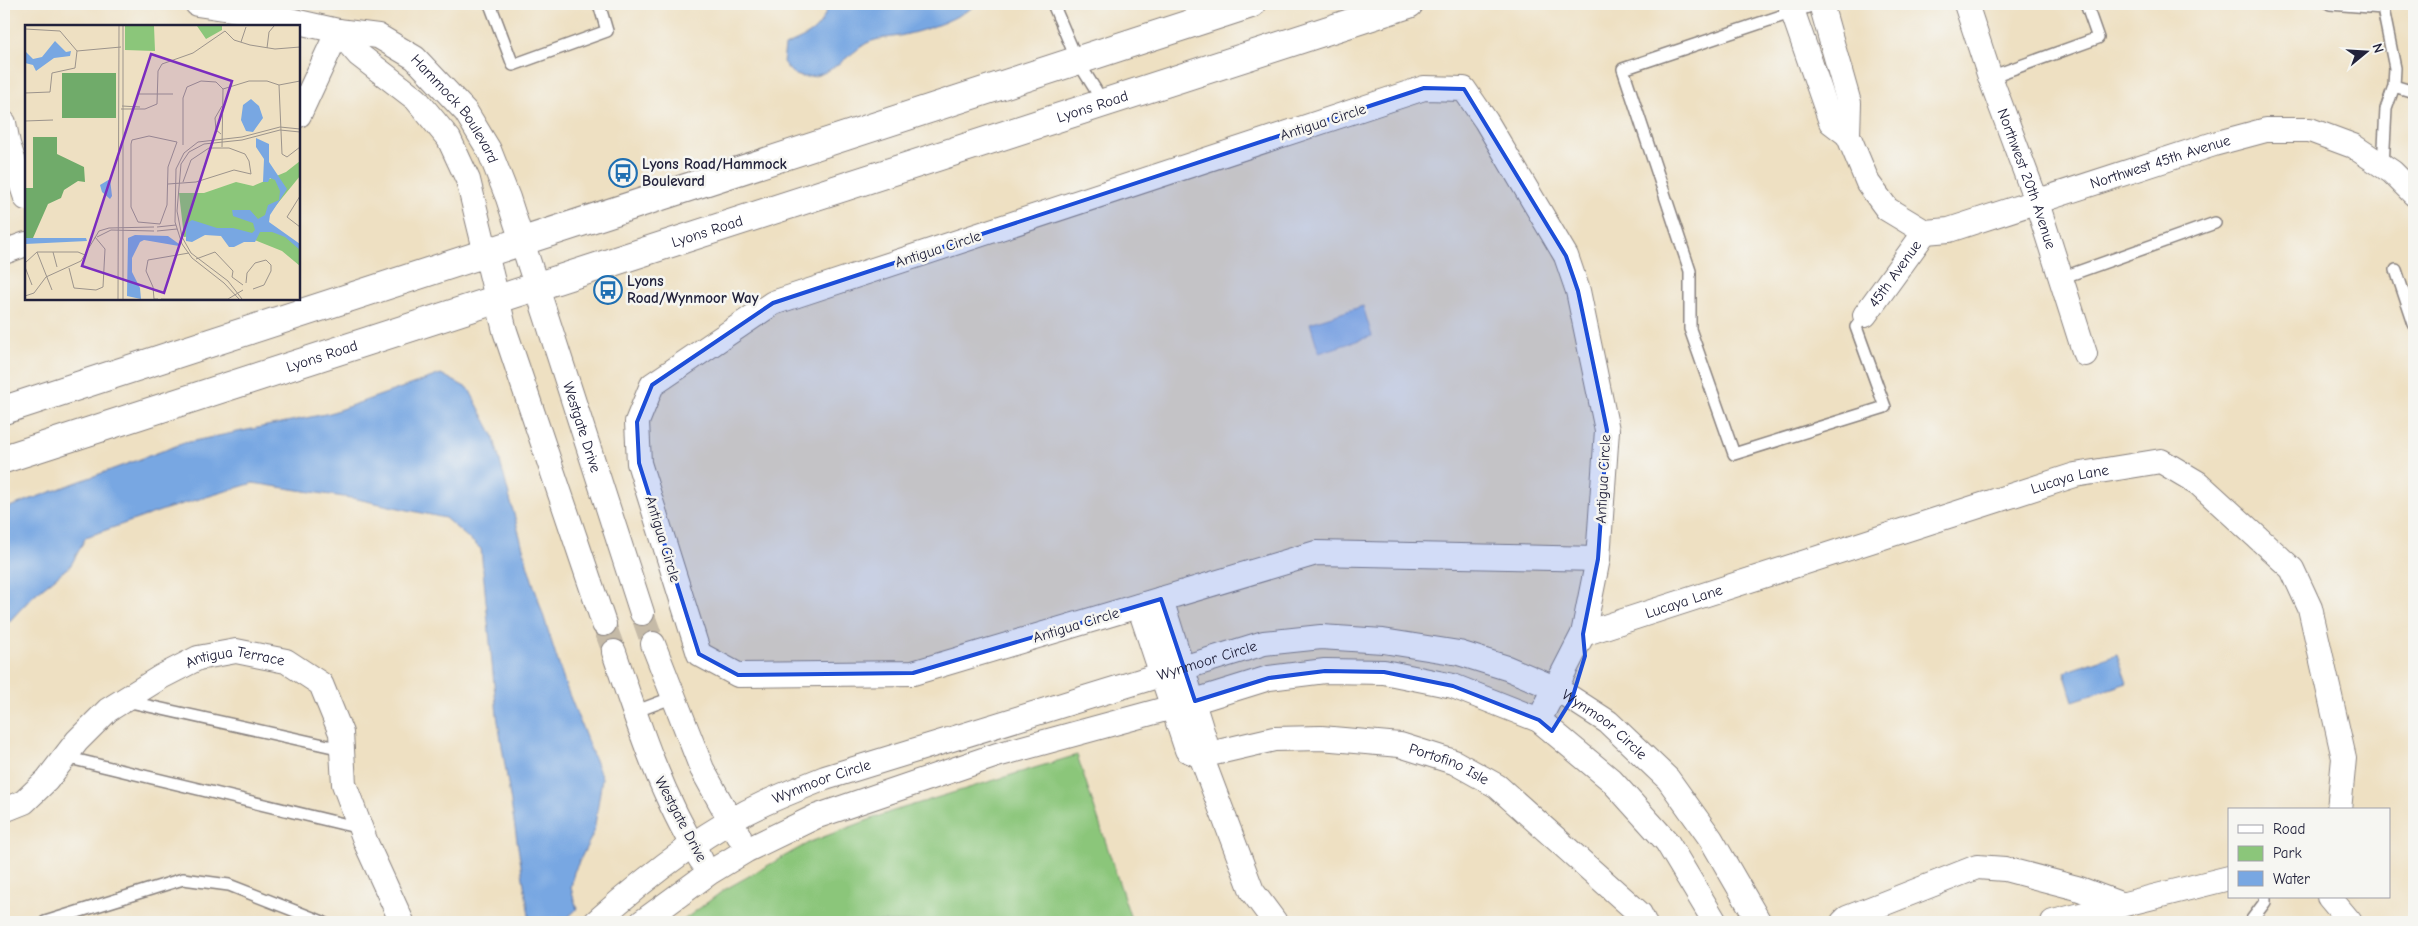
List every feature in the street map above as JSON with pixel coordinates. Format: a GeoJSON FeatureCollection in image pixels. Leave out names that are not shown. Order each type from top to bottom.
{"type":"FeatureCollection","features":[{"type":"Feature","properties":{"kind":"main road"},"geometry":{"type":"LineString","coordinates":[[4,410],[486,253],[520,240],[1251,4]]}},
{"type":"Feature","properties":{"kind":"main road","name":"Lyons Road"},"geometry":{"type":"LineString","coordinates":[[4,459],[496,298],[1409,4]]}},
{"type":"Feature","properties":{"kind":"street","name":"Hammock Boulevard"},"geometry":{"type":"LineString","coordinates":[[197,4],[263,14],[338,30],[378,36],[415,58],[466,112],[489,150],[508,198],[520,240]]}},
{"type":"Feature","properties":{"kind":"street"},"geometry":{"type":"LineString","coordinates":[[1821,4],[1849,103],[1848,135],[1868,183],[1887,209],[1925,232]]}},
{"type":"Feature","properties":{"kind":"street","name":"Northwest 20th Avenue"},"geometry":{"type":"LineString","coordinates":[[1966,4],[1990,77],[2037,203],[2085,354]]}},
{"type":"Feature","properties":{"kind":"street"},"geometry":{"type":"LineString","coordinates":[[1791,8],[1831,122],[1848,135]]}},
{"type":"Feature","properties":{"kind":"street","name":"Hammock Boulevard"},"geometry":{"type":"LineString","coordinates":[[338,30],[359,54],[416,99],[449,139],[468,180],[486,253]]}},
{"type":"Feature","properties":{"kind":"street"},"geometry":{"type":"LineString","coordinates":[[300,114],[338,30]]}},
{"type":"Feature","properties":{"kind":"street","name":"Antigua Circle"},"geometry":{"type":"LineString","coordinates":[[1546,725],[1564,694],[1583,634],[1598,560],[1607,430],[1578,291],[1566,256],[1486,121],[1464,90],[1424,88],[772,303],[652,385],[637,422],[639,462],[698,654],[738,675],[913,672],[1316,553],[1598,560]]}},
{"type":"Feature","properties":{"kind":"street"},"geometry":{"type":"LineString","coordinates":[[4,123],[8,144],[25,195]]}},
{"type":"Feature","properties":{"kind":"street","name":"Northwest 45th Avenue"},"geometry":{"type":"LineString","coordinates":[[1925,232],[1949,230],[2214,144],[2266,130],[2310,130],[2353,146],[2387,169],[2414,194]]}},
{"type":"Feature","properties":{"kind":"street","name":"45th Avenue"},"geometry":{"type":"LineString","coordinates":[[1865,315],[1925,232]]}},
{"type":"Feature","properties":{"kind":"street","name":"Westgate Drive"},"geometry":{"type":"LineString","coordinates":[[520,240],[642,613]]}},
{"type":"Feature","properties":{"kind":"street"},"geometry":{"type":"LineString","coordinates":[[4,252],[25,244]]}},
{"type":"Feature","properties":{"kind":"street"},"geometry":{"type":"LineString","coordinates":[[486,253],[496,298],[604,624]]}},
{"type":"Feature","properties":{"kind":"street","name":"Lucaya Lane"},"geometry":{"type":"LineString","coordinates":[[1583,634],[2075,475],[2161,461],[2198,483],[2292,568],[2310,608],[2344,758],[2339,808]]}},
{"type":"Feature","properties":{"kind":"street","name":"Antigua Circle"},"geometry":{"type":"LineString","coordinates":[[1161,599],[1172,672],[1171,707]]}},
{"type":"Feature","properties":{"kind":"street","name":"Antigua Circle"},"geometry":{"type":"LineString","coordinates":[[1139,606],[1172,672],[1194,701]]}},
{"type":"Feature","properties":{"kind":"street","name":"Wynmoor Circle"},"geometry":{"type":"LineString","coordinates":[[596,922],[637,887],[693,846],[731,822],[764,803],[825,778],[1264,643],[1321,637],[1383,640],[1459,653],[1508,668],[1564,694],[1608,722],[1668,779],[1711,839],[1759,922]]}},
{"type":"Feature","properties":{"kind":"street"},"geometry":{"type":"LineString","coordinates":[[652,644],[702,769],[747,850]]}},
{"type":"Feature","properties":{"kind":"street","name":"Antigua Terrace"},"geometry":{"type":"LineString","coordinates":[[4,810],[24,802],[108,710],[161,677],[198,658],[236,651],[286,661],[321,684],[341,733],[344,784],[360,828],[402,922]]}},
{"type":"Feature","properties":{"kind":"street","name":"Westgate Drive"},"geometry":{"type":"LineString","coordinates":[[614,652],[649,757],[693,846],[710,873]]}},
{"type":"Feature","properties":{"kind":"street","name":"Wynmoor Circle"},"geometry":{"type":"LineString","coordinates":[[642,922],[710,873],[747,850],[815,818],[997,755],[1194,701],[1269,678],[1325,671],[1384,672],[1452,686],[1546,725],[1611,780],[1667,842],[1715,922]]}},
{"type":"Feature","properties":{"kind":"street"},"geometry":{"type":"LineString","coordinates":[[1194,701],[1205,741],[1201,756],[1252,891],[1275,922]]}},
{"type":"Feature","properties":{"kind":"street"},"geometry":{"type":"LineString","coordinates":[[1171,707],[1187,750],[1201,756]]}},
{"type":"Feature","properties":{"kind":"street","name":"Portofino Isle"},"geometry":{"type":"LineString","coordinates":[[1201,756],[1274,739],[1321,738],[1400,745],[1454,762],[1497,786],[1640,914],[1644,922]]}},
{"type":"Feature","properties":{"kind":"street"},"geometry":{"type":"LineString","coordinates":[[1843,922],[1847,918],[1977,867],[2005,869],[2078,888],[2120,904]]}},
{"type":"Feature","properties":{"kind":"street"},"geometry":{"type":"LineString","coordinates":[[2053,922],[2228,878]]}},
{"type":"Feature","properties":{"kind":"street"},"geometry":{"type":"LineString","coordinates":[[2330,898],[2350,922]]}},
{"type":"Feature","properties":{"kind":"lane"},"geometry":{"type":"LineString","coordinates":[[490,4],[513,65],[607,31],[599,4]]}},
{"type":"Feature","properties":{"kind":"lane"},"geometry":{"type":"LineString","coordinates":[[1053,4],[1077,60],[1103,102]]}},
{"type":"Feature","properties":{"kind":"lane"},"geometry":{"type":"LineString","coordinates":[[1817,4],[1791,8],[1623,68],[1690,272],[1690,329],[1734,454],[1885,407],[1856,327],[1865,315]]}},
{"type":"Feature","properties":{"kind":"lane"},"geometry":{"type":"LineString","coordinates":[[1990,77],[2098,38],[2086,4]]}},
{"type":"Feature","properties":{"kind":"lane"},"geometry":{"type":"LineString","coordinates":[[2330,4],[2383,6],[2395,68],[2394,86],[2386,109],[2387,169]]}},
{"type":"Feature","properties":{"kind":"lane"},"geometry":{"type":"LineString","coordinates":[[2394,86],[2414,92]]}},
{"type":"Feature","properties":{"kind":"lane"},"geometry":{"type":"LineString","coordinates":[[2061,278],[2215,222]]}},
{"type":"Feature","properties":{"kind":"lane"},"geometry":{"type":"LineString","coordinates":[[2396,270],[2414,324]]}},
{"type":"Feature","properties":{"kind":"lane"},"geometry":{"type":"LineString","coordinates":[[634,712],[674,697]]}},
{"type":"Feature","properties":{"kind":"lane"},"geometry":{"type":"LineString","coordinates":[[124,700],[342,749]]}},
{"type":"Feature","properties":{"kind":"lane"},"geometry":{"type":"LineString","coordinates":[[65,757],[360,828]]}},
{"type":"Feature","properties":{"kind":"lane"},"geometry":{"type":"LineString","coordinates":[[45,922],[183,879],[229,885],[323,922]]}},
{"type":"Feature","properties":{"kind":"lane"},"geometry":{"type":"LineString","coordinates":[[2250,922],[2265,902],[2265,898]]}},
{"type":"Feature","properties":{"kind":"highlighted area"},"geometry":{"type":"Polygon","coordinates":[[[1424,88],[1464,89],[1566,256],[1578,291],[1607,430],[1598,559],[1583,634],[1585,656],[1572,699],[1552,731],[1539,720],[1453,686],[1384,672],[1325,671],[1269,678],[1195,701],[1161,599],[913,673],[738,675],[699,654],[639,463],[637,422],[652,385],[773,303],[1424,88]]]}},
{"type":"Feature","properties":{"kind":"green space"},"geometry":{"type":"Polygon","coordinates":[[[1077,755],[1132,922],[681,922],[724,890],[810,842],[890,812],[1077,755]]]}},
{"type":"Feature","properties":{"kind":"water"},"geometry":{"type":"Polygon","coordinates":[[[829,4],[978,4],[952,19],[933,27],[867,43],[822,74],[804,77],[794,74],[783,62],[785,46],[808,35],[818,27],[829,4]]]}},
{"type":"Feature","properties":{"kind":"water"},"geometry":{"type":"Polygon","coordinates":[[[1363,306],[1372,336],[1319,353],[1310,323],[1363,306]]]}},
{"type":"Feature","properties":{"kind":"water"},"geometry":{"type":"Polygon","coordinates":[[[441,374],[469,389],[493,435],[528,567],[565,684],[602,778],[594,832],[574,872],[571,888],[577,909],[563,922],[530,922],[497,715],[481,549],[445,518],[357,499],[253,483],[166,509],[86,537],[71,565],[34,595],[4,627],[4,509],[184,443],[330,413],[441,374]]]}},
{"type":"Feature","properties":{"kind":"water"},"geometry":{"type":"Polygon","coordinates":[[[2117,654],[2127,683],[2073,701],[2064,672],[2117,654]]]}},
{"type":"Feature","properties":{"kind":"tunnel"},"geometry":{"type":"LineString","coordinates":[[642,613],[653,644]]}},
{"type":"Feature","properties":{"kind":"tunnel"},"geometry":{"type":"LineString","coordinates":[[604,624],[614,652]]}},
{"type":"Feature","properties":{"kind":"place","name":"Lyons Road/Hammock Boulevard"},"geometry":{"type":"Point","coordinates":[623,173]}},
{"type":"Feature","properties":{"kind":"place","name":"Lyons Road/Wynmoor Way"},"geometry":{"type":"Point","coordinates":[608,290]}}]}
